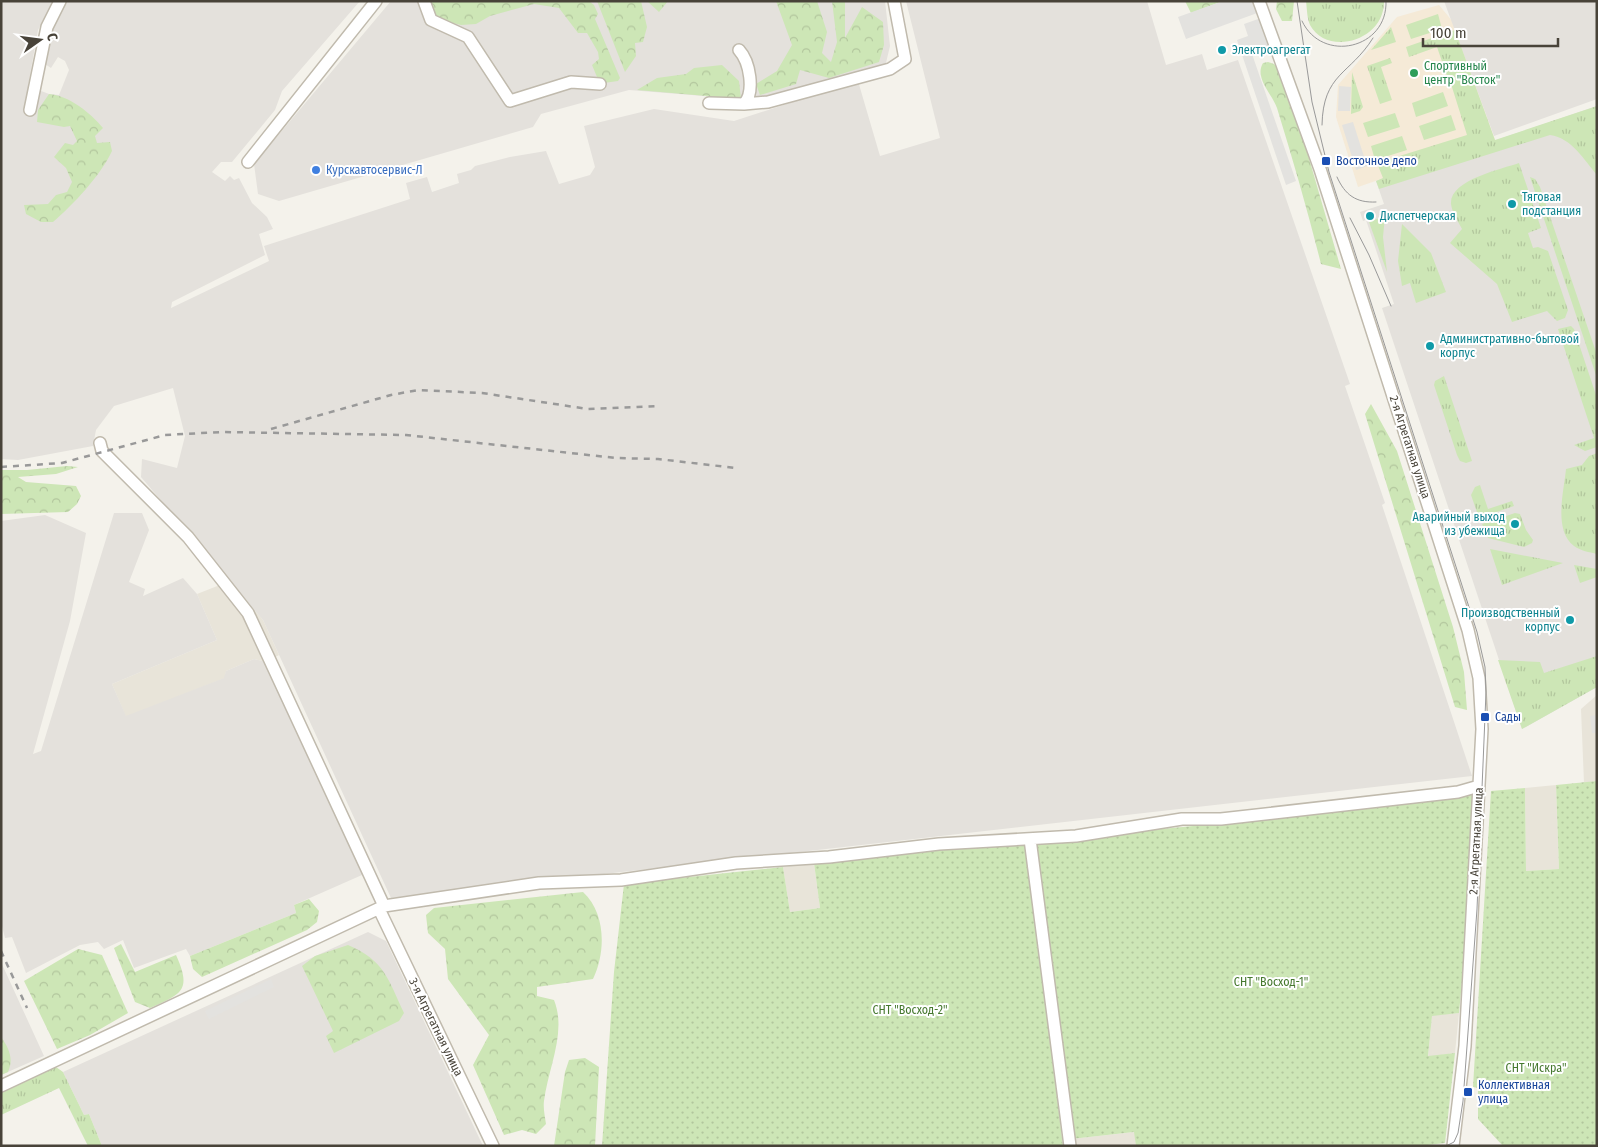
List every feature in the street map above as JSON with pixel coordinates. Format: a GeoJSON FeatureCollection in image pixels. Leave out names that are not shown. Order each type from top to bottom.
{"type":"FeatureCollection","features":[{"type":"Feature","properties":{"kind":"street"},"geometry":{"type":"LineString","coordinates":[[30,110],[47,27],[60,1]]}},
{"type":"Feature","properties":{"kind":"street"},"geometry":{"type":"LineString","coordinates":[[248,162],[376,1]]}},
{"type":"Feature","properties":{"kind":"street"},"geometry":{"type":"LineString","coordinates":[[424,1],[430,20],[468,37],[510,101],[571,82],[600,84]]}},
{"type":"Feature","properties":{"kind":"street"},"geometry":{"type":"LineString","coordinates":[[709,103],[744,104],[768,102],[890,69],[905,59],[894,1]]}},
{"type":"Feature","properties":{"kind":"street","name":"2-я Агрегатная улица"},"geometry":{"type":"LineString","coordinates":[[1260,1],[1320,169],[1468,630],[1479,678],[1482,729],[1466,1046],[1454,1144]]}},
{"type":"Feature","properties":{"kind":"street"},"geometry":{"type":"LineString","coordinates":[[739,50],[746,61],[749,72],[748,100],[744,104]]}},
{"type":"Feature","properties":{"kind":"street","name":"3-я Агрегатная улица"},"geometry":{"type":"LineString","coordinates":[[100,443],[102,451],[188,537],[248,613],[381,907],[493,1146]]}},
{"type":"Feature","properties":{"kind":"street"},"geometry":{"type":"LineString","coordinates":[[1,1086],[381,907],[540,883],[621,880],[736,863],[829,857],[939,844],[1076,836],[1182,819],[1221,819],[1458,792],[1479,786]]}},
{"type":"Feature","properties":{"kind":"street"},"geometry":{"type":"LineString","coordinates":[[1030,839],[1070,1146]]}},
{"type":"Feature","properties":{"kind":"shaded area","name":"Электроагрегат"},"geometry":{"type":"Polygon","coordinates":[[[1,1],[53,1],[38,30],[28,86],[49,94],[59,95],[69,70],[65,61],[58,57],[51,68],[42,62],[49,31],[65,1],[360,1],[282,91],[275,110],[232,162],[221,162],[212,172],[225,181],[230,176],[234,180],[239,178],[252,203],[267,217],[273,229],[259,234],[265,255],[172,302],[171,308],[269,261],[264,246],[410,199],[406,183],[427,177],[432,192],[459,183],[457,174],[471,170],[475,166],[510,157],[546,151],[559,184],[590,175],[595,167],[584,126],[654,109],[734,121],[858,81],[880,156],[940,138],[906,1],[1147,1],[1166,65],[1202,54],[1207,70],[1238,60],[1350,384],[1345,386],[1385,503],[1382,505],[1472,776],[391,898],[263,620],[141,477],[142,459],[177,468],[185,436],[173,388],[114,406],[96,430],[93,446],[18,460],[1,459],[1,1]]]}},
{"type":"Feature","properties":{"kind":"shaded area"},"geometry":{"type":"Polygon","coordinates":[[[391,1],[885,1],[890,46],[885,67],[789,96],[741,99],[629,90],[541,114],[533,127],[279,201],[258,194],[254,164],[391,1]]]}},
{"type":"Feature","properties":{"kind":"shaded area"},"geometry":{"type":"Polygon","coordinates":[[[1223,1],[1256,1],[1260,12],[1186,39],[1178,17],[1223,1]]]}},
{"type":"Feature","properties":{"kind":"shaded area"},"geometry":{"type":"Polygon","coordinates":[[[1444,1],[1597,1],[1597,99],[1494,136],[1444,1]]]}},
{"type":"Feature","properties":{"kind":"shaded area"},"geometry":{"type":"Polygon","coordinates":[[[1439,5],[1453,22],[1495,140],[1358,187],[1336,117],[1338,85],[1397,17],[1439,5]]]}},
{"type":"Feature","properties":{"kind":"shaded area"},"geometry":{"type":"Polygon","coordinates":[[[1261,18],[1271,47],[1252,54],[1296,181],[1286,185],[1237,40],[1248,36],[1244,24],[1261,18]]]}},
{"type":"Feature","properties":{"kind":"shaded area"},"geometry":{"type":"Polygon","coordinates":[[[1339,86],[1351,87],[1350,111],[1338,111],[1339,86]]]}},
{"type":"Feature","properties":{"kind":"shaded area"},"geometry":{"type":"Polygon","coordinates":[[[1597,106],[1597,687],[1522,729],[1382,308],[1394,304],[1366,220],[1363,221],[1360,212],[1384,204],[1376,181],[1597,106]]]}},
{"type":"Feature","properties":{"kind":"shaded area"},"geometry":{"type":"Polygon","coordinates":[[[1353,122],[1367,166],[1356,170],[1342,125],[1353,122]]]}},
{"type":"Feature","properties":{"kind":"shaded area"},"geometry":{"type":"Polygon","coordinates":[[[114,513],[142,513],[149,530],[129,582],[145,589],[143,596],[183,578],[197,594],[217,640],[112,684],[126,716],[224,678],[226,671],[254,659],[267,662],[363,871],[362,875],[294,905],[296,913],[190,956],[186,949],[134,968],[123,940],[104,949],[98,942],[80,945],[26,973],[12,937],[5,938],[1,922],[1,521],[45,515],[86,533],[70,621],[33,754],[41,751],[114,513]]]}},
{"type":"Feature","properties":{"kind":"shaded area"},"geometry":{"type":"Polygon","coordinates":[[[230,581],[263,620],[279,655],[267,662],[254,659],[226,671],[225,678],[126,717],[112,684],[217,640],[197,594],[230,581]]]}},
{"type":"Feature","properties":{"kind":"shaded area"},"geometry":{"type":"Polygon","coordinates":[[[1597,695],[1597,781],[1584,783],[1581,709],[1597,695]]]}},
{"type":"Feature","properties":{"kind":"shaded area"},"geometry":{"type":"Polygon","coordinates":[[[1597,715],[1597,733],[1592,733],[1590,716],[1597,715]]]}},
{"type":"Feature","properties":{"kind":"shaded area"},"geometry":{"type":"Polygon","coordinates":[[[1556,785],[1559,869],[1526,871],[1525,788],[1556,785]]]}},
{"type":"Feature","properties":{"kind":"shaded area"},"geometry":{"type":"Polygon","coordinates":[[[814,863],[820,908],[790,912],[783,867],[814,863]]]}},
{"type":"Feature","properties":{"kind":"shaded area"},"geometry":{"type":"Polygon","coordinates":[[[368,932],[386,941],[483,1146],[102,1146],[89,1114],[84,1115],[63,1072],[368,932]]]}},
{"type":"Feature","properties":{"kind":"shaded area"},"geometry":{"type":"Polygon","coordinates":[[[1,962],[44,1056],[1,1075],[1,962]]]}},
{"type":"Feature","properties":{"kind":"shaded area"},"geometry":{"type":"Polygon","coordinates":[[[271,979],[274,987],[209,1019],[205,1011],[271,979]]]}},
{"type":"Feature","properties":{"kind":"shaded area"},"geometry":{"type":"Polygon","coordinates":[[[1459,1013],[1455,1053],[1428,1057],[1432,1015],[1459,1013]]]}},
{"type":"Feature","properties":{"kind":"shaded area"},"geometry":{"type":"Polygon","coordinates":[[[1135,1132],[1136,1146],[1072,1146],[1071,1139],[1135,1132]]]}},
{"type":"Feature","properties":{"kind":"green space"},"geometry":{"type":"Polygon","coordinates":[[[427,1],[589,1],[594,5],[598,14],[595,19],[620,78],[618,81],[604,83],[597,77],[592,65],[599,59],[598,52],[587,33],[578,33],[559,8],[534,4],[490,16],[476,24],[461,25],[433,18],[427,1]]]}},
{"type":"Feature","properties":{"kind":"green space"},"geometry":{"type":"Polygon","coordinates":[[[597,1],[641,1],[647,27],[643,42],[635,43],[636,56],[625,72],[597,1]]]}},
{"type":"Feature","properties":{"kind":"green space"},"geometry":{"type":"Polygon","coordinates":[[[647,1],[668,1],[659,12],[647,1]]]}},
{"type":"Feature","properties":{"kind":"green space"},"geometry":{"type":"Polygon","coordinates":[[[776,1],[817,1],[827,32],[822,53],[831,62],[837,42],[832,1],[845,1],[845,38],[862,7],[883,22],[884,45],[879,62],[829,78],[800,70],[796,84],[760,95],[756,84],[777,71],[792,45],[776,1]]]}},
{"type":"Feature","properties":{"kind":"green space"},"geometry":{"type":"Polygon","coordinates":[[[1185,1],[1223,1],[1191,13],[1185,1]]]}},
{"type":"Feature","properties":{"kind":"green space"},"geometry":{"type":"Polygon","coordinates":[[[1277,1],[1294,1],[1292,21],[1282,21],[1276,9],[1277,1]]]}},
{"type":"Feature","properties":{"kind":"green space"},"geometry":{"type":"Polygon","coordinates":[[[1306,1],[1384,1],[1382,15],[1366,35],[1354,40],[1341,42],[1329,40],[1318,35],[1310,25],[1306,1]]]}},
{"type":"Feature","properties":{"kind":"green space"},"geometry":{"type":"Polygon","coordinates":[[[1438,14],[1442,29],[1411,39],[1406,25],[1438,14]]]}},
{"type":"Feature","properties":{"kind":"green space"},"geometry":{"type":"Polygon","coordinates":[[[1391,27],[1396,42],[1371,50],[1391,27]]]}},
{"type":"Feature","properties":{"kind":"green space"},"geometry":{"type":"Polygon","coordinates":[[[1455,30],[1495,140],[1597,106],[1597,175],[1571,145],[1565,140],[1550,135],[1379,189],[1376,181],[1383,178],[1377,163],[1467,135],[1451,84],[1446,85],[1445,81],[1448,79],[1437,47],[1409,57],[1406,47],[1455,30]]]}},
{"type":"Feature","properties":{"kind":"green space"},"geometry":{"type":"Polygon","coordinates":[[[1390,58],[1392,63],[1381,67],[1392,100],[1380,104],[1367,66],[1390,58]]]}},
{"type":"Feature","properties":{"kind":"green space"},"geometry":{"type":"Polygon","coordinates":[[[1263,63],[1274,64],[1279,70],[1293,103],[1341,269],[1321,264],[1277,108],[1262,80],[1261,69],[1263,63]]]}},
{"type":"Feature","properties":{"kind":"green space"},"geometry":{"type":"Polygon","coordinates":[[[722,65],[739,81],[741,99],[637,90],[657,78],[686,74],[694,68],[722,65]]]}},
{"type":"Feature","properties":{"kind":"green space"},"geometry":{"type":"Polygon","coordinates":[[[1352,72],[1363,107],[1360,111],[1351,114],[1352,72]]]}},
{"type":"Feature","properties":{"kind":"green space"},"geometry":{"type":"Polygon","coordinates":[[[1443,92],[1448,106],[1416,117],[1412,103],[1443,92]]]}},
{"type":"Feature","properties":{"kind":"green space"},"geometry":{"type":"Polygon","coordinates":[[[49,94],[71,101],[92,116],[103,128],[95,136],[97,143],[110,142],[112,151],[94,180],[69,207],[53,222],[41,222],[26,214],[24,205],[48,204],[56,195],[67,192],[72,182],[66,168],[54,157],[65,143],[73,145],[77,141],[70,126],[64,127],[37,122],[38,110],[49,94]]]}},
{"type":"Feature","properties":{"kind":"green space"},"geometry":{"type":"Polygon","coordinates":[[[1395,113],[1400,127],[1368,137],[1363,123],[1395,113]]]}},
{"type":"Feature","properties":{"kind":"green space"},"geometry":{"type":"Polygon","coordinates":[[[1451,115],[1456,130],[1424,140],[1419,126],[1451,115]]]}},
{"type":"Feature","properties":{"kind":"green space"},"geometry":{"type":"Polygon","coordinates":[[[1402,136],[1407,150],[1375,160],[1371,146],[1402,136]]]}},
{"type":"Feature","properties":{"kind":"green space"},"geometry":{"type":"Polygon","coordinates":[[[1519,163],[1541,228],[1528,233],[1533,248],[1538,247],[1548,251],[1568,310],[1565,318],[1557,321],[1547,311],[1512,322],[1497,284],[1450,243],[1462,229],[1451,204],[1458,188],[1489,172],[1519,163]]]}},
{"type":"Feature","properties":{"kind":"green space"},"geometry":{"type":"Polygon","coordinates":[[[1530,177],[1535,179],[1540,187],[1597,355],[1597,378],[1530,177]]]}},
{"type":"Feature","properties":{"kind":"green space"},"geometry":{"type":"Polygon","coordinates":[[[1385,216],[1383,237],[1387,272],[1369,222],[1385,216]]]}},
{"type":"Feature","properties":{"kind":"green space"},"geometry":{"type":"Polygon","coordinates":[[[1402,224],[1431,253],[1446,292],[1416,303],[1410,283],[1402,286],[1398,261],[1402,224]]]}},
{"type":"Feature","properties":{"kind":"green space"},"geometry":{"type":"Polygon","coordinates":[[[1571,326],[1574,329],[1597,398],[1597,447],[1585,451],[1574,445],[1594,438],[1558,329],[1571,326]]]}},
{"type":"Feature","properties":{"kind":"green space"},"geometry":{"type":"Polygon","coordinates":[[[1444,376],[1472,461],[1466,463],[1460,461],[1457,455],[1434,385],[1435,381],[1444,376]]]}},
{"type":"Feature","properties":{"kind":"green space"},"geometry":{"type":"Polygon","coordinates":[[[1371,404],[1397,451],[1453,627],[1464,672],[1467,710],[1455,707],[1365,414],[1371,404]]]}},
{"type":"Feature","properties":{"kind":"green space"},"geometry":{"type":"Polygon","coordinates":[[[1597,453],[1597,554],[1577,548],[1568,539],[1564,530],[1561,510],[1566,469],[1582,465],[1589,456],[1597,453]]]}},
{"type":"Feature","properties":{"kind":"green space"},"geometry":{"type":"Polygon","coordinates":[[[67,466],[78,467],[56,474],[18,477],[26,482],[76,486],[81,496],[77,504],[68,512],[1,514],[1,470],[27,470],[67,466]]]}},
{"type":"Feature","properties":{"kind":"green space"},"geometry":{"type":"Polygon","coordinates":[[[1480,485],[1488,509],[1512,501],[1514,506],[1479,518],[1471,495],[1475,487],[1480,485]]]}},
{"type":"Feature","properties":{"kind":"green space"},"geometry":{"type":"Polygon","coordinates":[[[1515,513],[1520,514],[1526,530],[1533,540],[1532,543],[1524,547],[1488,538],[1482,524],[1515,513]]]}},
{"type":"Feature","properties":{"kind":"green space"},"geometry":{"type":"Polygon","coordinates":[[[1490,549],[1563,563],[1502,585],[1490,549]]]}},
{"type":"Feature","properties":{"kind":"green space"},"geometry":{"type":"Polygon","coordinates":[[[1574,565],[1597,569],[1597,577],[1580,583],[1574,565]]]}},
{"type":"Feature","properties":{"kind":"green space"},"geometry":{"type":"Polygon","coordinates":[[[1597,656],[1597,687],[1522,729],[1498,660],[1540,662],[1544,673],[1597,656]]]}},
{"type":"Feature","properties":{"kind":"green space","name":"СНТ \"Искра\""},"geometry":{"type":"Polygon","coordinates":[[[1597,781],[1597,1146],[1503,1146],[1478,1119],[1478,1088],[1473,1087],[1491,791],[1525,788],[1526,871],[1559,869],[1556,785],[1597,781]]]}},
{"type":"Feature","properties":{"kind":"green space","name":"СНТ \"Восход-1\""},"geometry":{"type":"Polygon","coordinates":[[[1475,793],[1472,877],[1459,1013],[1432,1016],[1428,1056],[1455,1053],[1445,1143],[1419,1146],[1136,1146],[1134,1132],[1071,1139],[1034,841],[1225,823],[1475,793]]]}},
{"type":"Feature","properties":{"kind":"green space","name":"СНТ \"Восход-2\""},"geometry":{"type":"Polygon","coordinates":[[[1026,842],[1063,1146],[602,1146],[614,972],[624,884],[783,867],[790,912],[820,908],[814,863],[1026,842]]]}},
{"type":"Feature","properties":{"kind":"green space"},"geometry":{"type":"Polygon","coordinates":[[[583,892],[591,901],[600,922],[602,945],[597,968],[593,979],[537,987],[537,996],[554,1000],[558,1025],[558,1037],[544,1101],[546,1124],[536,1134],[522,1130],[504,1135],[473,1065],[489,1035],[448,979],[445,949],[428,933],[426,915],[434,908],[583,892]]]}},
{"type":"Feature","properties":{"kind":"green space"},"geometry":{"type":"Polygon","coordinates":[[[309,899],[319,911],[317,922],[307,930],[202,977],[193,969],[190,956],[296,913],[294,905],[309,899]]]}},
{"type":"Feature","properties":{"kind":"green space"},"geometry":{"type":"Polygon","coordinates":[[[121,944],[135,972],[176,955],[183,976],[181,989],[177,994],[150,1008],[135,1002],[114,948],[121,944]]]}},
{"type":"Feature","properties":{"kind":"green space"},"geometry":{"type":"Polygon","coordinates":[[[348,945],[370,958],[384,972],[404,1013],[399,1021],[334,1053],[326,1036],[333,1031],[302,966],[315,956],[348,945]]]}},
{"type":"Feature","properties":{"kind":"green space"},"geometry":{"type":"Polygon","coordinates":[[[78,949],[102,955],[128,1013],[90,1035],[57,1049],[24,981],[78,949]]]}},
{"type":"Feature","properties":{"kind":"green space"},"geometry":{"type":"Polygon","coordinates":[[[1,1037],[8,1049],[11,1063],[8,1072],[1,1075],[1,1037]]]}},
{"type":"Feature","properties":{"kind":"green space"},"geometry":{"type":"Polygon","coordinates":[[[585,1058],[599,1067],[595,1146],[554,1146],[565,1072],[569,1060],[585,1058]]]}},
{"type":"Feature","properties":{"kind":"green space"},"geometry":{"type":"Polygon","coordinates":[[[56,1067],[63,1072],[84,1115],[89,1114],[102,1146],[88,1146],[59,1088],[1,1115],[1,1093],[56,1067]]]}},
{"type":"Feature","properties":{"kind":"tram line"},"geometry":{"type":"LineString","coordinates":[[1297,1],[1312,102],[1329,172],[1477,632],[1485,667],[1486,692],[1477,909],[1463,1101],[1458,1133],[1454,1142],[1446,1146]]}},
{"type":"Feature","properties":{"kind":"tram line"},"geometry":{"type":"LineString","coordinates":[[1302,21],[1311,34],[1324,43],[1338,46],[1352,45],[1366,40],[1377,30],[1384,17],[1386,1]]}},
{"type":"Feature","properties":{"kind":"tram line"},"geometry":{"type":"LineString","coordinates":[[1322,125],[1327,95],[1333,84],[1373,38]]}},
{"type":"Feature","properties":{"kind":"tram line"},"geometry":{"type":"LineString","coordinates":[[1337,177],[1344,189],[1352,197],[1363,201],[1376,202]]}},
{"type":"Feature","properties":{"kind":"tram line"},"geometry":{"type":"LineString","coordinates":[[1350,218],[1369,255],[1391,306]]}},
{"type":"Feature","properties":{"kind":"railway"},"geometry":{"type":"LineString","coordinates":[[271,429],[391,395],[418,390],[482,393],[588,409],[658,406]]}},
{"type":"Feature","properties":{"kind":"railway"},"geometry":{"type":"LineString","coordinates":[[1,467],[62,463],[165,435],[222,432],[406,435],[616,458],[658,459],[736,468]]}},
{"type":"Feature","properties":{"kind":"railway"},"geometry":{"type":"LineString","coordinates":[[1,951],[27,1008]]}},
{"type":"Feature","properties":{"kind":"place","name":"Электроагрегат"},"geometry":{"type":"Point","coordinates":[1222,50]}},
{"type":"Feature","properties":{"kind":"place","name":"Спортивный центр \"Восток\""},"geometry":{"type":"Point","coordinates":[1414,73]}},
{"type":"Feature","properties":{"kind":"place","name":"Восточное депо"},"geometry":{"type":"Point","coordinates":[1326,161]}},
{"type":"Feature","properties":{"kind":"place","name":"Курскавтосервис-Л"},"geometry":{"type":"Point","coordinates":[316,170]}},
{"type":"Feature","properties":{"kind":"place","name":"Тяговая подстанция"},"geometry":{"type":"Point","coordinates":[1512,204]}},
{"type":"Feature","properties":{"kind":"place","name":"Диспетчерская"},"geometry":{"type":"Point","coordinates":[1370,216]}},
{"type":"Feature","properties":{"kind":"place","name":"Административно-бытовой корпус"},"geometry":{"type":"Point","coordinates":[1430,346]}},
{"type":"Feature","properties":{"kind":"place","name":"Аварийный выход из убежища"},"geometry":{"type":"Point","coordinates":[1515,524]}},
{"type":"Feature","properties":{"kind":"place","name":"Производственный корпус"},"geometry":{"type":"Point","coordinates":[1570,620]}},
{"type":"Feature","properties":{"kind":"place","name":"Сады"},"geometry":{"type":"Point","coordinates":[1485,717]}},
{"type":"Feature","properties":{"kind":"place","name":"Коллективная улица"},"geometry":{"type":"Point","coordinates":[1468,1092]}}]}
